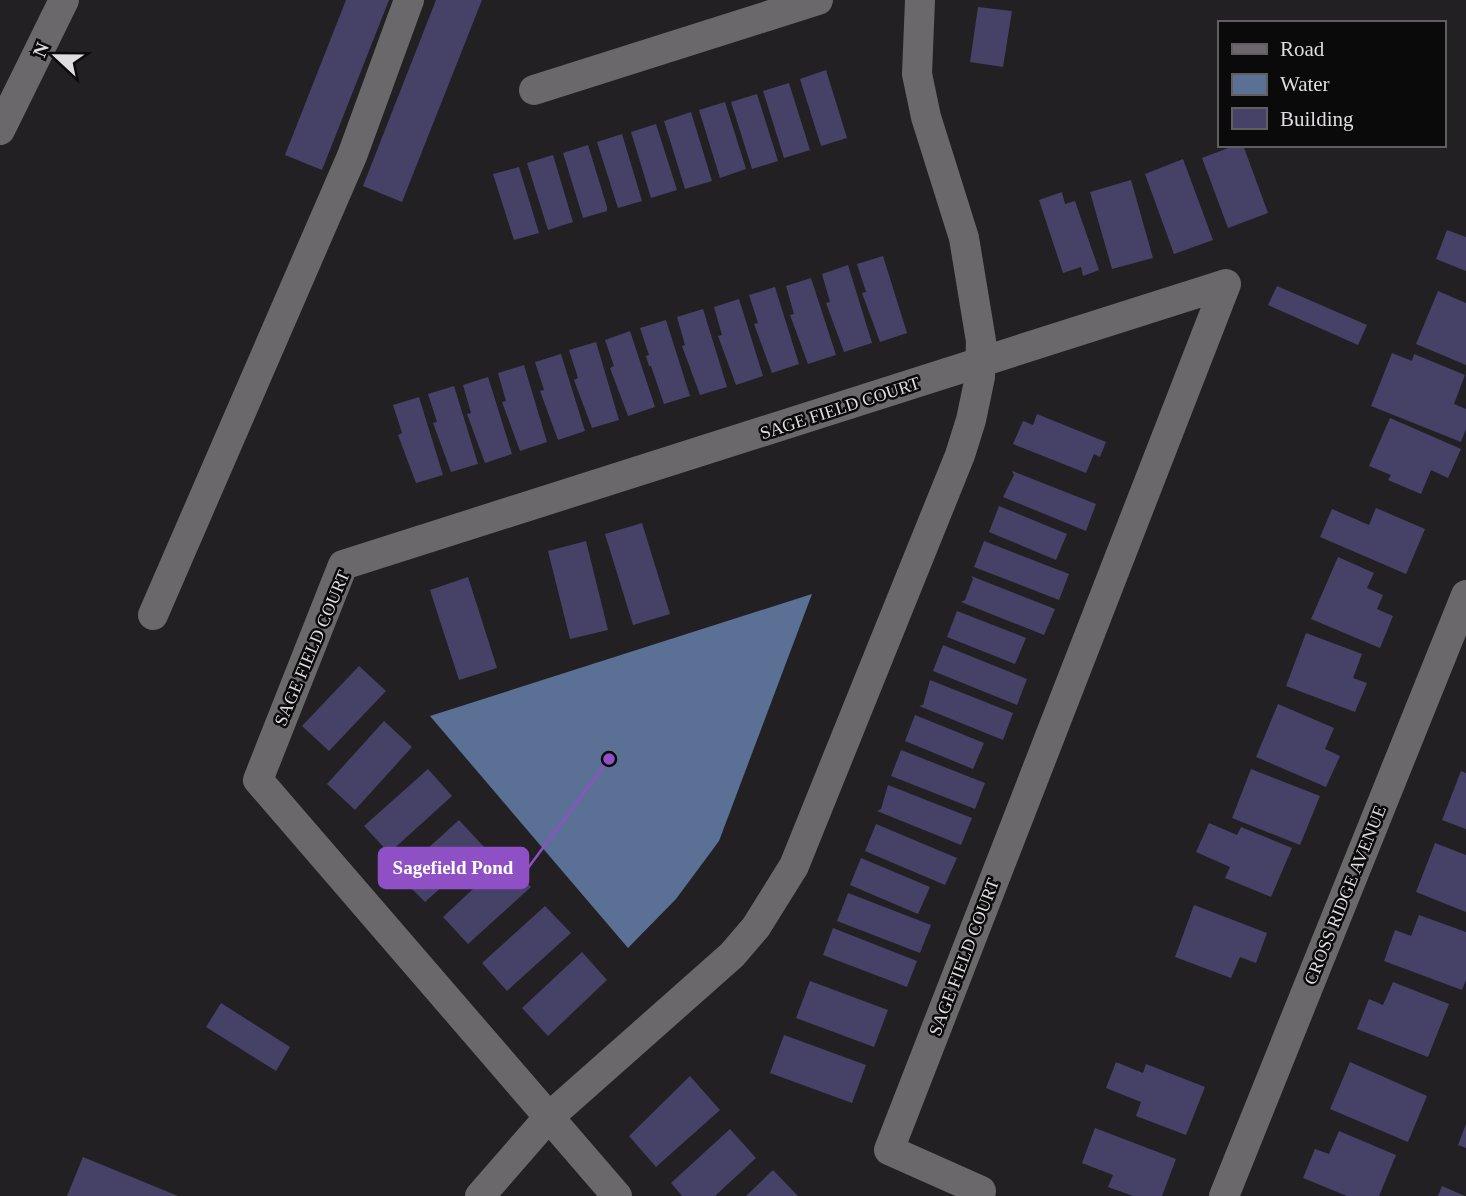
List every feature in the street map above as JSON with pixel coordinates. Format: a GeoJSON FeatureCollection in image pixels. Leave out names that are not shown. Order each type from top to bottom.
{"type":"FeatureCollection","features":[{"type":"Feature","properties":{"kind":"street"},"geometry":{"type":"LineString","coordinates":[[0,130],[64,0]]}},
{"type":"Feature","properties":{"kind":"street"},"geometry":{"type":"LineString","coordinates":[[153,615],[352,156],[409,0]]}},
{"type":"Feature","properties":{"kind":"street"},"geometry":{"type":"LineString","coordinates":[[534,90],[818,0]]}},
{"type":"Feature","properties":{"kind":"street"},"geometry":{"type":"LineString","coordinates":[[480,1196],[548,1118],[732,955],[756,927],[777,895],[794,866],[960,455],[971,419],[981,341],[972,271],[926,117],[917,74],[920,0]]}},
{"type":"Feature","properties":{"kind":"street","name":"SAGE FIELD COURT"},"geometry":{"type":"LineString","coordinates":[[617,1196],[258,780],[343,565],[1226,284],[889,1150],[981,1191]]}},
{"type":"Feature","properties":{"kind":"street","name":"CROSS RIDGE AVENUE"},"geometry":{"type":"LineString","coordinates":[[1224,1196],[1466,595]]}},
{"type":"Feature","properties":{"kind":"water"},"geometry":{"type":"Polygon","coordinates":[[[812,594],[719,841],[676,899],[628,948],[430,716],[812,594]]]}},
{"type":"Feature","properties":{"kind":"building"},"geometry":{"type":"Polygon","coordinates":[[[346,0],[389,0],[322,170],[285,155],[346,0]]]}},
{"type":"Feature","properties":{"kind":"building"},"geometry":{"type":"Polygon","coordinates":[[[436,0],[482,0],[402,202],[363,186],[436,0]]]}},
{"type":"Feature","properties":{"kind":"building"},"geometry":{"type":"Polygon","coordinates":[[[978,7],[1012,11],[1003,67],[970,62],[978,7]]]}},
{"type":"Feature","properties":{"kind":"building"},"geometry":{"type":"Polygon","coordinates":[[[826,70],[847,138],[821,146],[800,79],[826,70]]]}},
{"type":"Feature","properties":{"kind":"building"},"geometry":{"type":"Polygon","coordinates":[[[789,83],[810,150],[784,158],[763,91],[789,83]]]}},
{"type":"Feature","properties":{"kind":"building"},"geometry":{"type":"Polygon","coordinates":[[[757,94],[778,161],[752,169],[731,102],[757,94]]]}},
{"type":"Feature","properties":{"kind":"building"},"geometry":{"type":"Polygon","coordinates":[[[725,102],[746,169],[720,178],[699,110],[725,102]]]}},
{"type":"Feature","properties":{"kind":"building"},"geometry":{"type":"Polygon","coordinates":[[[691,112],[712,181],[685,189],[664,121],[691,112]]]}},
{"type":"Feature","properties":{"kind":"building"},"geometry":{"type":"Polygon","coordinates":[[[656,124],[677,190],[651,198],[631,132],[656,124]]]}},
{"type":"Feature","properties":{"kind":"building"},"geometry":{"type":"Polygon","coordinates":[[[622,134],[642,201],[618,208],[597,142],[622,134]]]}},
{"type":"Feature","properties":{"kind":"building"},"geometry":{"type":"Polygon","coordinates":[[[588,145],[607,211],[583,218],[563,153],[588,145]]]}},
{"type":"Feature","properties":{"kind":"building"},"geometry":{"type":"Polygon","coordinates":[[[1231,147],[1244,147],[1268,213],[1228,228],[1202,158],[1231,147]]]}},
{"type":"Feature","properties":{"kind":"building"},"geometry":{"type":"Polygon","coordinates":[[[553,155],[573,222],[548,230],[527,163],[553,155]]]}},
{"type":"Feature","properties":{"kind":"building"},"geometry":{"type":"Polygon","coordinates":[[[1183,159],[1213,240],[1174,254],[1145,174],[1183,159]]]}},
{"type":"Feature","properties":{"kind":"building"},"geometry":{"type":"Polygon","coordinates":[[[519,167],[539,233],[514,240],[493,174],[519,167]]]}},
{"type":"Feature","properties":{"kind":"building"},"geometry":{"type":"Polygon","coordinates":[[[1131,180],[1153,258],[1112,269],[1090,192],[1131,180]]]}},
{"type":"Feature","properties":{"kind":"building"},"geometry":{"type":"Polygon","coordinates":[[[1062,192],[1065,204],[1075,201],[1099,270],[1083,276],[1081,267],[1063,273],[1039,200],[1062,192]]]}},
{"type":"Feature","properties":{"kind":"building"},"geometry":{"type":"Polygon","coordinates":[[[1447,230],[1466,237],[1466,271],[1436,259],[1447,230]]]}},
{"type":"Feature","properties":{"kind":"building"},"geometry":{"type":"Polygon","coordinates":[[[883,256],[907,333],[880,342],[862,293],[866,292],[857,264],[883,256]]]}},
{"type":"Feature","properties":{"kind":"building"},"geometry":{"type":"Polygon","coordinates":[[[848,265],[872,343],[844,352],[826,303],[830,302],[822,274],[848,265]]]}},
{"type":"Feature","properties":{"kind":"building"},"geometry":{"type":"Polygon","coordinates":[[[811,278],[836,355],[808,364],[790,315],[794,314],[786,286],[811,278]]]}},
{"type":"Feature","properties":{"kind":"building"},"geometry":{"type":"Polygon","coordinates":[[[1277,286],[1367,325],[1358,345],[1268,305],[1277,286]]]}},
{"type":"Feature","properties":{"kind":"building"},"geometry":{"type":"Polygon","coordinates":[[[775,287],[799,364],[772,373],[754,324],[758,323],[749,295],[775,287]]]}},
{"type":"Feature","properties":{"kind":"building"},"geometry":{"type":"Polygon","coordinates":[[[1438,291],[1466,303],[1466,365],[1416,344],[1438,291]]]}},
{"type":"Feature","properties":{"kind":"building"},"geometry":{"type":"Polygon","coordinates":[[[739,299],[763,376],[736,385],[718,336],[722,335],[714,307],[739,299]]]}},
{"type":"Feature","properties":{"kind":"building"},"geometry":{"type":"Polygon","coordinates":[[[703,309],[727,387],[700,395],[682,346],[685,345],[677,317],[703,309]]]}},
{"type":"Feature","properties":{"kind":"building"},"geometry":{"type":"Polygon","coordinates":[[[666,320],[690,396],[664,404],[649,366],[646,356],[649,355],[640,328],[666,320]]]}},
{"type":"Feature","properties":{"kind":"building"},"geometry":{"type":"Polygon","coordinates":[[[630,331],[655,407],[628,416],[610,368],[614,366],[605,340],[630,331]]]}},
{"type":"Feature","properties":{"kind":"building"},"geometry":{"type":"Polygon","coordinates":[[[596,342],[619,420],[592,428],[574,380],[578,378],[569,350],[596,342]]]}},
{"type":"Feature","properties":{"kind":"building"},"geometry":{"type":"Polygon","coordinates":[[[1392,353],[1412,361],[1414,354],[1465,375],[1454,404],[1466,409],[1466,429],[1461,442],[1371,406],[1392,353]]]}},
{"type":"Feature","properties":{"kind":"building"},"geometry":{"type":"Polygon","coordinates":[[[561,354],[585,431],[558,440],[540,391],[544,390],[535,362],[561,354]]]}},
{"type":"Feature","properties":{"kind":"building"},"geometry":{"type":"Polygon","coordinates":[[[524,365],[547,442],[520,451],[502,402],[506,401],[498,373],[524,365]]]}},
{"type":"Feature","properties":{"kind":"building"},"geometry":{"type":"Polygon","coordinates":[[[488,377],[512,454],[485,463],[467,414],[471,413],[463,385],[488,377]]]}},
{"type":"Feature","properties":{"kind":"building"},"geometry":{"type":"Polygon","coordinates":[[[454,386],[478,464],[451,472],[433,423],[437,422],[428,394],[454,386]]]}},
{"type":"Feature","properties":{"kind":"building"},"geometry":{"type":"Polygon","coordinates":[[[419,397],[443,475],[416,483],[398,435],[402,433],[393,405],[419,397]]]}},
{"type":"Feature","properties":{"kind":"building"},"geometry":{"type":"Polygon","coordinates":[[[1037,414],[1106,442],[1100,457],[1094,454],[1086,473],[1013,444],[1023,421],[1033,425],[1037,414]]]}},
{"type":"Feature","properties":{"kind":"building"},"geometry":{"type":"Polygon","coordinates":[[[1390,418],[1461,449],[1448,478],[1431,470],[1421,494],[1388,480],[1391,475],[1369,466],[1390,418]]]}},
{"type":"Feature","properties":{"kind":"building"},"geometry":{"type":"Polygon","coordinates":[[[1012,471],[1096,504],[1086,531],[1003,497],[1014,475],[1012,471]]]}},
{"type":"Feature","properties":{"kind":"building"},"geometry":{"type":"Polygon","coordinates":[[[999,506],[1067,534],[1056,560],[989,532],[999,506]]]}},
{"type":"Feature","properties":{"kind":"building"},"geometry":{"type":"Polygon","coordinates":[[[1376,508],[1425,529],[1406,574],[1320,537],[1332,509],[1369,525],[1376,508]]]}},
{"type":"Feature","properties":{"kind":"building"},"geometry":{"type":"Polygon","coordinates":[[[642,523],[670,614],[633,625],[605,534],[642,523]]]}},
{"type":"Feature","properties":{"kind":"building"},"geometry":{"type":"Polygon","coordinates":[[[586,541],[608,630],[570,639],[548,551],[586,541]]]}},
{"type":"Feature","properties":{"kind":"building"},"geometry":{"type":"Polygon","coordinates":[[[984,541],[1069,574],[1059,600],[974,567],[984,541]]]}},
{"type":"Feature","properties":{"kind":"building"},"geometry":{"type":"Polygon","coordinates":[[[1338,557],[1374,573],[1367,588],[1383,595],[1377,609],[1393,616],[1380,648],[1311,619],[1338,557]]]}},
{"type":"Feature","properties":{"kind":"building"},"geometry":{"type":"Polygon","coordinates":[[[971,576],[1055,609],[1044,635],[961,602],[965,600],[973,579],[971,576]]]}},
{"type":"Feature","properties":{"kind":"building"},"geometry":{"type":"Polygon","coordinates":[[[468,577],[497,668],[459,680],[430,590],[468,577]]]}},
{"type":"Feature","properties":{"kind":"building"},"geometry":{"type":"Polygon","coordinates":[[[957,611],[1026,638],[1015,664],[947,637],[957,611]]]}},
{"type":"Feature","properties":{"kind":"building"},"geometry":{"type":"Polygon","coordinates":[[[1306,633],[1362,654],[1353,678],[1367,683],[1355,712],[1286,686],[1306,633]]]}},
{"type":"Feature","properties":{"kind":"building"},"geometry":{"type":"Polygon","coordinates":[[[943,645],[1027,679],[1017,705],[933,671],[943,645]]]}},
{"type":"Feature","properties":{"kind":"building"},"geometry":{"type":"Polygon","coordinates":[[[359,666],[386,691],[329,751],[302,726],[359,666]]]}},
{"type":"Feature","properties":{"kind":"building"},"geometry":{"type":"Polygon","coordinates":[[[930,680],[1013,713],[1003,740],[919,706],[923,705],[930,680]]]}},
{"type":"Feature","properties":{"kind":"building"},"geometry":{"type":"Polygon","coordinates":[[[1278,704],[1334,728],[1325,749],[1340,756],[1326,787],[1256,757],[1278,704]]]}},
{"type":"Feature","properties":{"kind":"building"},"geometry":{"type":"Polygon","coordinates":[[[915,715],[984,743],[973,769],[905,741],[915,715]]]}},
{"type":"Feature","properties":{"kind":"building"},"geometry":{"type":"Polygon","coordinates":[[[384,721],[412,747],[355,810],[327,784],[384,721]]]}},
{"type":"Feature","properties":{"kind":"building"},"geometry":{"type":"Polygon","coordinates":[[[901,750],[985,783],[975,809],[891,776],[901,750]]]}},
{"type":"Feature","properties":{"kind":"building"},"geometry":{"type":"Polygon","coordinates":[[[428,769],[452,796],[389,853],[364,826],[428,769]]]}},
{"type":"Feature","properties":{"kind":"building"},"geometry":{"type":"Polygon","coordinates":[[[1251,769],[1320,796],[1300,845],[1232,818],[1251,769]]]}},
{"type":"Feature","properties":{"kind":"building"},"geometry":{"type":"Polygon","coordinates":[[[1461,771],[1466,773],[1466,829],[1442,820],[1461,771]]]}},
{"type":"Feature","properties":{"kind":"building"},"geometry":{"type":"Polygon","coordinates":[[[888,785],[972,818],[961,845],[877,811],[881,809],[888,785]]]}},
{"type":"Feature","properties":{"kind":"building"},"geometry":{"type":"Polygon","coordinates":[[[459,820],[485,848],[425,902],[407,884],[414,878],[405,869],[459,820]]]}},
{"type":"Feature","properties":{"kind":"building"},"geometry":{"type":"Polygon","coordinates":[[[1209,823],[1237,835],[1241,827],[1292,848],[1271,897],[1225,878],[1230,867],[1196,852],[1209,823]]]}},
{"type":"Feature","properties":{"kind":"building"},"geometry":{"type":"Polygon","coordinates":[[[876,824],[957,858],[945,885],[865,851],[876,824]]]}},
{"type":"Feature","properties":{"kind":"building"},"geometry":{"type":"Polygon","coordinates":[[[1435,843],[1466,855],[1466,912],[1416,892],[1435,843]]]}},
{"type":"Feature","properties":{"kind":"building"},"geometry":{"type":"Polygon","coordinates":[[[861,858],[930,887],[918,914],[850,885],[861,858]]]}},
{"type":"Feature","properties":{"kind":"building"},"geometry":{"type":"Polygon","coordinates":[[[505,859],[531,887],[468,944],[443,917],[505,859]]]}},
{"type":"Feature","properties":{"kind":"building"},"geometry":{"type":"Polygon","coordinates":[[[848,893],[931,925],[920,953],[837,921],[848,893]]]}},
{"type":"Feature","properties":{"kind":"building"},"geometry":{"type":"Polygon","coordinates":[[[1194,905],[1267,933],[1256,963],[1240,957],[1231,978],[1175,957],[1194,905]]]}},
{"type":"Feature","properties":{"kind":"building"},"geometry":{"type":"Polygon","coordinates":[[[545,906],[571,933],[507,991],[482,963],[545,906]]]}},
{"type":"Feature","properties":{"kind":"building"},"geometry":{"type":"Polygon","coordinates":[[[1419,915],[1466,932],[1466,980],[1462,990],[1384,961],[1395,930],[1411,936],[1419,915]]]}},
{"type":"Feature","properties":{"kind":"building"},"geometry":{"type":"Polygon","coordinates":[[[833,928],[917,961],[907,987],[823,955],[833,928]]]}},
{"type":"Feature","properties":{"kind":"building"},"geometry":{"type":"Polygon","coordinates":[[[582,952],[607,980],[548,1036],[522,1008],[582,952]]]}},
{"type":"Feature","properties":{"kind":"building"},"geometry":{"type":"Polygon","coordinates":[[[810,981],[888,1010],[874,1047],[796,1018],[810,981]]]}},
{"type":"Feature","properties":{"kind":"building"},"geometry":{"type":"Polygon","coordinates":[[[1393,982],[1449,1004],[1428,1057],[1357,1029],[1369,999],[1383,1005],[1393,982]]]}},
{"type":"Feature","properties":{"kind":"building"},"geometry":{"type":"Polygon","coordinates":[[[221,1003],[290,1047],[276,1071],[206,1027],[221,1003]]]}},
{"type":"Feature","properties":{"kind":"building"},"geometry":{"type":"Polygon","coordinates":[[[784,1035],[866,1065],[852,1103],[770,1073],[784,1035]]]}},
{"type":"Feature","properties":{"kind":"building"},"geometry":{"type":"Polygon","coordinates":[[[1116,1062],[1143,1073],[1146,1064],[1205,1087],[1186,1135],[1136,1116],[1141,1102],[1106,1088],[1116,1062]]]}},
{"type":"Feature","properties":{"kind":"building"},"geometry":{"type":"Polygon","coordinates":[[[1350,1062],[1427,1096],[1408,1142],[1330,1109],[1350,1062]]]}},
{"type":"Feature","properties":{"kind":"building"},"geometry":{"type":"Polygon","coordinates":[[[690,1076],[720,1110],[656,1167],[629,1136],[690,1076]]]}},
{"type":"Feature","properties":{"kind":"building"},"geometry":{"type":"Polygon","coordinates":[[[1466,1124],[1466,1148],[1458,1145],[1466,1124]]]}},
{"type":"Feature","properties":{"kind":"building"},"geometry":{"type":"Polygon","coordinates":[[[1095,1128],[1176,1159],[1162,1196],[1133,1196],[1108,1187],[1113,1175],[1082,1163],[1095,1128]]]}},
{"type":"Feature","properties":{"kind":"building"},"geometry":{"type":"Polygon","coordinates":[[[730,1129],[756,1158],[715,1196],[682,1196],[671,1183],[730,1129]]]}},
{"type":"Feature","properties":{"kind":"building"},"geometry":{"type":"Polygon","coordinates":[[[1339,1131],[1396,1155],[1379,1196],[1347,1196],[1303,1178],[1315,1149],[1329,1154],[1339,1131]]]}},
{"type":"Feature","properties":{"kind":"building"},"geometry":{"type":"Polygon","coordinates":[[[83,1157],[178,1196],[67,1196],[83,1157]]]}},
{"type":"Feature","properties":{"kind":"building"},"geometry":{"type":"Polygon","coordinates":[[[773,1170],[798,1196],[746,1196],[773,1170]]]}},
{"type":"Feature","properties":{"kind":"building"},"geometry":{"type":"Polygon","coordinates":[[[1442,1186],[1465,1196],[1438,1196],[1442,1186]]]}},
{"type":"Feature","properties":{"kind":"place","name":"Sagefield Pond"},"geometry":{"type":"Point","coordinates":[609,759]}}]}
